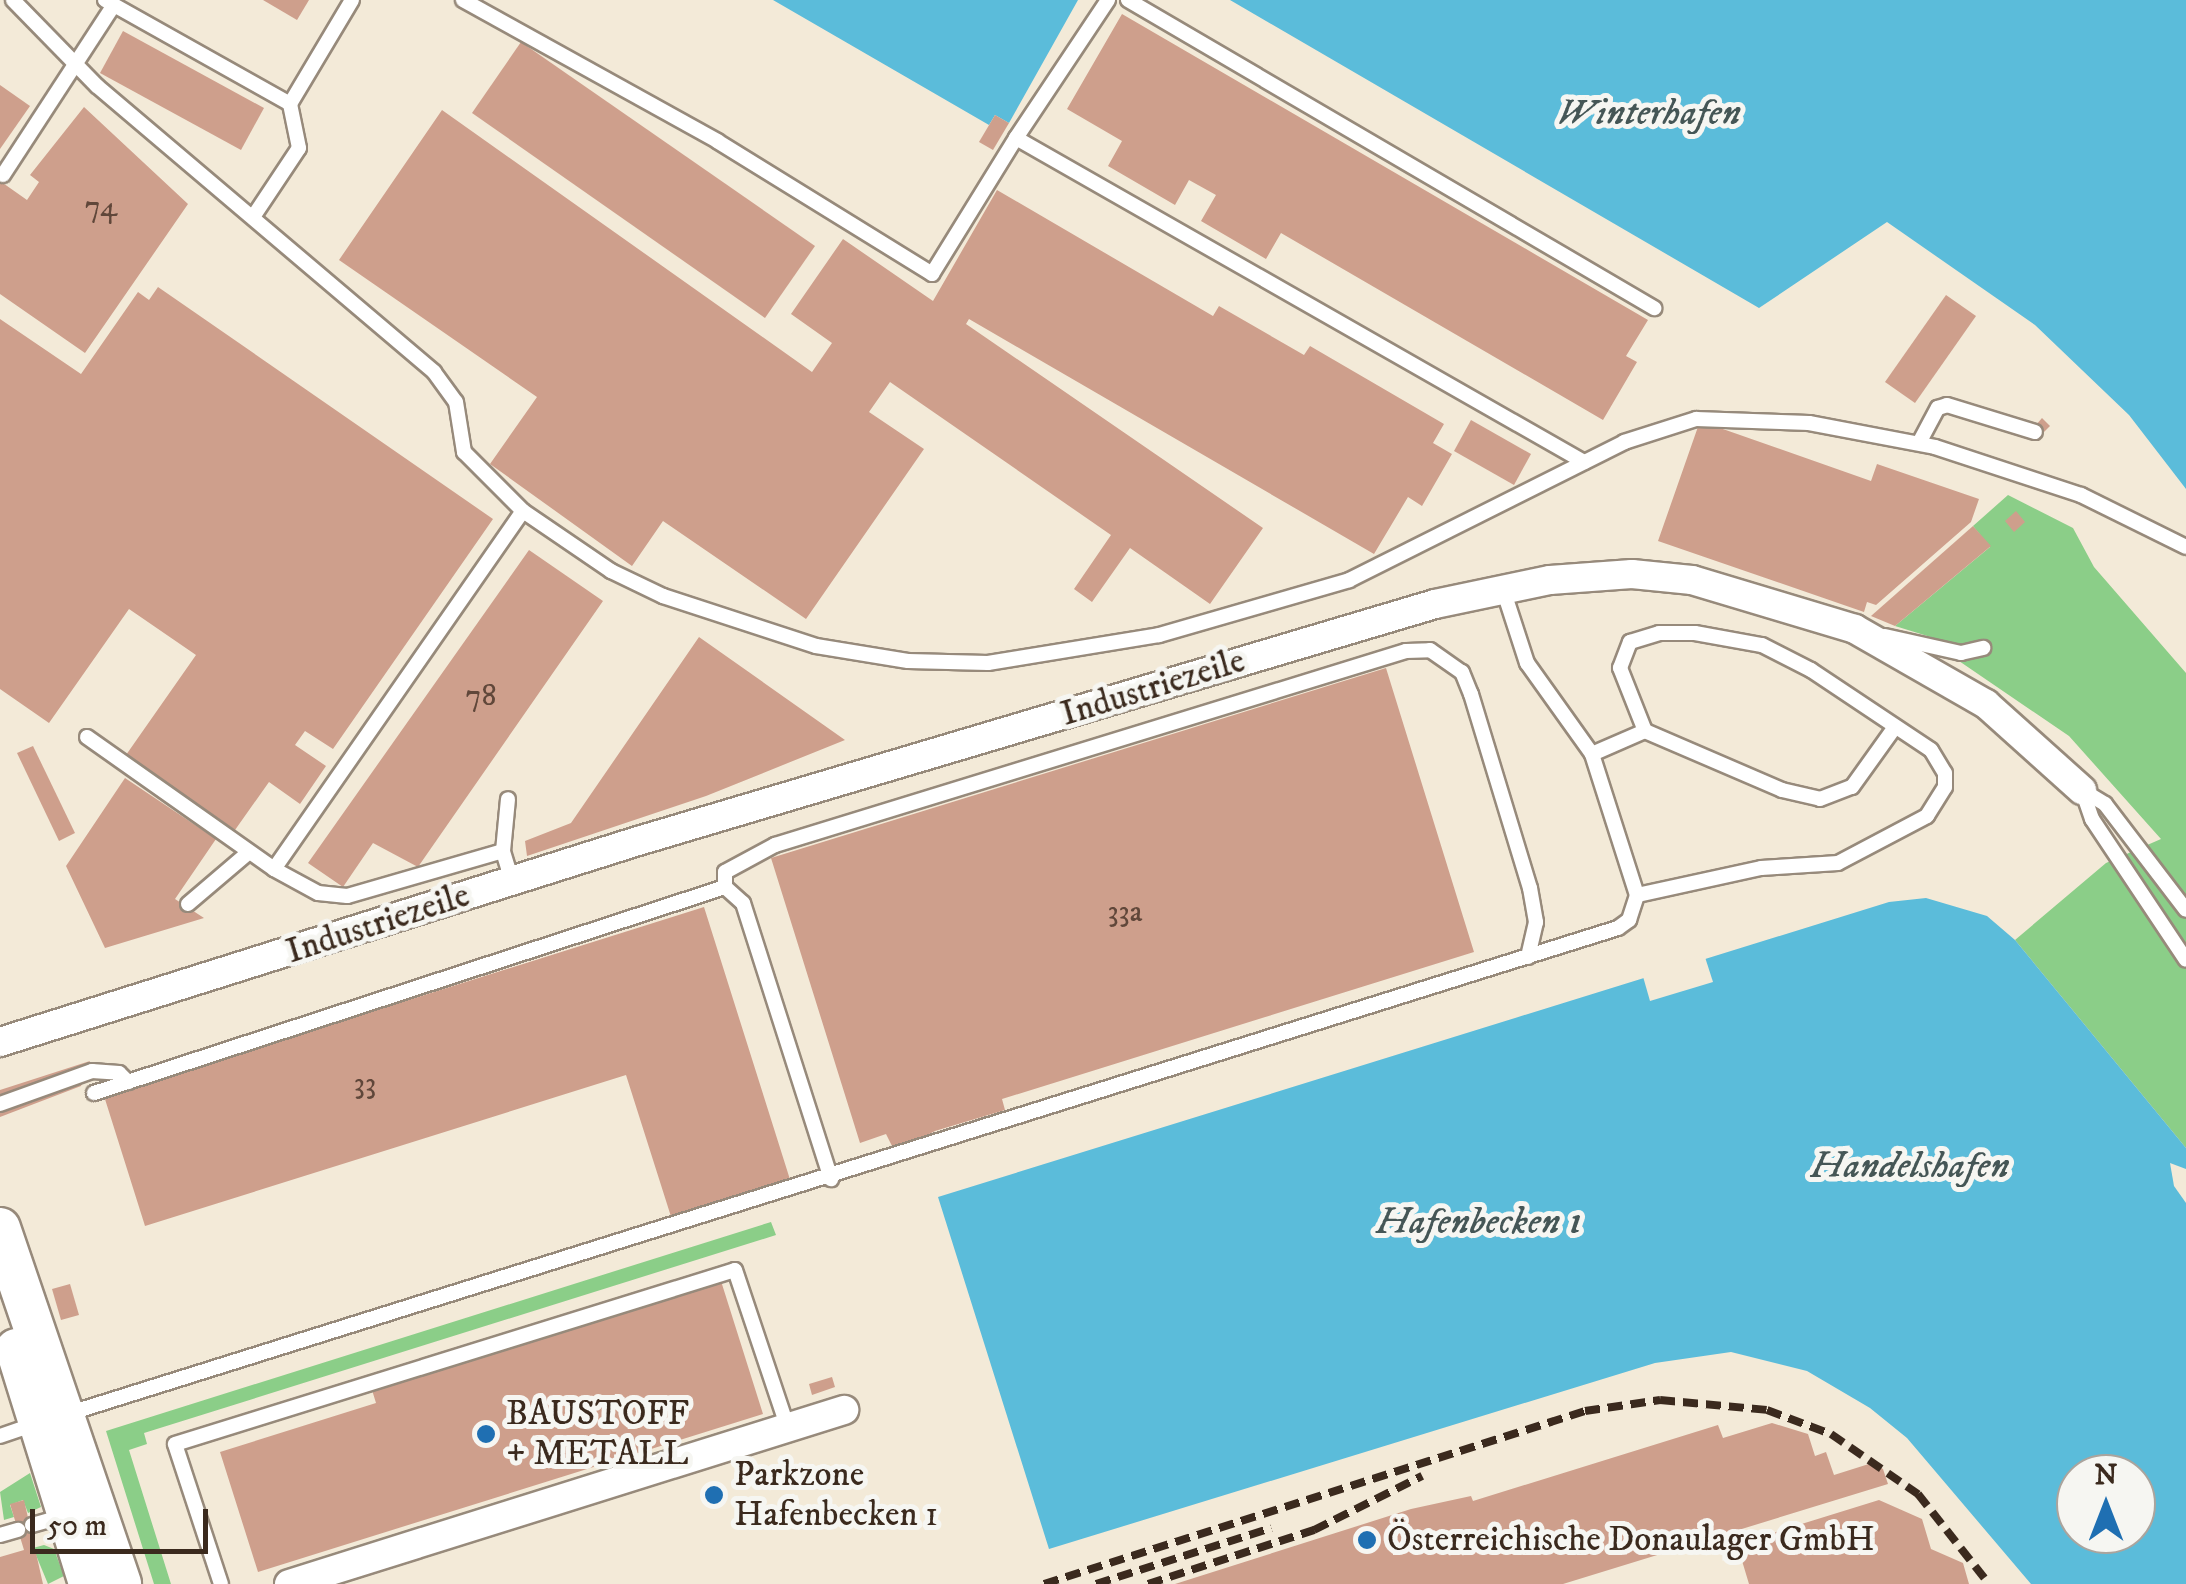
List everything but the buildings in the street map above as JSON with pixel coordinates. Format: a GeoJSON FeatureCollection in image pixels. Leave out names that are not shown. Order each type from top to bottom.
{"type":"FeatureCollection","features":[{"type":"Feature","properties":{"kind":"main road"},"geometry":{"type":"LineString","coordinates":[[0,1228],[54,1418],[53,1519],[90,1584]]}},
{"type":"Feature","properties":{"kind":"main road"},"geometry":{"type":"LineString","coordinates":[[0,1306],[54,1418]]}},
{"type":"Feature","properties":{"kind":"main road"},"geometry":{"type":"LineString","coordinates":[[53,1519],[121,1584]]}},
{"type":"Feature","properties":{"kind":"street","name":"Industriezeile"},"geometry":{"type":"LineString","coordinates":[[0,1042],[512,881],[1503,589],[1594,575],[1661,576],[1716,584],[1855,629],[1986,704],[2082,790]]}},
{"type":"Feature","properties":{"kind":"street"},"geometry":{"type":"LineString","coordinates":[[289,1584],[844,1410]]}},
{"type":"Feature","properties":{"kind":"lane"},"geometry":{"type":"LineString","coordinates":[[13,0],[78,68],[434,372],[456,402],[464,452],[523,512],[612,571],[718,617],[866,656],[988,663],[1148,638],[1350,580],[1651,429],[1721,418],[1809,423],[1919,444],[2081,495],[2186,546]]}},
{"type":"Feature","properties":{"kind":"lane"},"geometry":{"type":"LineString","coordinates":[[252,216],[298,148],[290,104],[352,0]]}},
{"type":"Feature","properties":{"kind":"lane"},"geometry":{"type":"LineString","coordinates":[[462,0],[716,142],[932,274],[1108,0]]}},
{"type":"Feature","properties":{"kind":"lane"},"geometry":{"type":"LineString","coordinates":[[1128,0],[1654,308]]}},
{"type":"Feature","properties":{"kind":"lane"},"geometry":{"type":"LineString","coordinates":[[4,174],[78,68],[109,3],[290,104]]}},
{"type":"Feature","properties":{"kind":"lane"},"geometry":{"type":"LineString","coordinates":[[1016,138],[1584,462]]}},
{"type":"Feature","properties":{"kind":"lane"},"geometry":{"type":"LineString","coordinates":[[1919,444],[1938,408],[1947,404],[2035,432]]}},
{"type":"Feature","properties":{"kind":"lane"},"geometry":{"type":"LineString","coordinates":[[274,869],[523,512]]}},
{"type":"Feature","properties":{"kind":"lane"},"geometry":{"type":"LineString","coordinates":[[0,1436],[831,1179],[1618,928],[1629,920],[1637,895],[1592,754],[1527,663],[1503,589]]}},
{"type":"Feature","properties":{"kind":"lane"},"geometry":{"type":"LineString","coordinates":[[1855,629],[1961,653],[1983,648]]}},
{"type":"Feature","properties":{"kind":"lane"},"geometry":{"type":"LineString","coordinates":[[1637,895],[1761,868],[1838,864],[1927,816],[1945,787],[1945,772],[1931,750],[1762,645],[1659,632],[1630,642],[1620,668],[1645,731],[1782,790],[1820,799],[1852,787],[1895,728]]}},
{"type":"Feature","properties":{"kind":"lane"},"geometry":{"type":"LineString","coordinates":[[831,1179],[743,903],[725,887],[725,872],[775,845],[1406,651],[1430,650],[1462,672],[1470,694],[1530,888],[1536,922],[1528,958]]}},
{"type":"Feature","properties":{"kind":"lane"},"geometry":{"type":"LineString","coordinates":[[1592,754],[1645,731]]}},
{"type":"Feature","properties":{"kind":"lane"},"geometry":{"type":"LineString","coordinates":[[87,737],[274,869],[318,893],[347,896],[503,851]]}},
{"type":"Feature","properties":{"kind":"lane"},"geometry":{"type":"LineString","coordinates":[[2082,790],[2105,804],[2186,910]]}},
{"type":"Feature","properties":{"kind":"lane","name":"Industriezeile"},"geometry":{"type":"LineString","coordinates":[[2082,790],[2092,819],[2186,960]]}},
{"type":"Feature","properties":{"kind":"lane"},"geometry":{"type":"LineString","coordinates":[[508,799],[503,851],[512,881]]}},
{"type":"Feature","properties":{"kind":"lane"},"geometry":{"type":"LineString","coordinates":[[188,904],[250,852]]}},
{"type":"Feature","properties":{"kind":"lane"},"geometry":{"type":"LineString","coordinates":[[94,1093],[725,887]]}},
{"type":"Feature","properties":{"kind":"lane"},"geometry":{"type":"LineString","coordinates":[[0,1104],[92,1071],[119,1072],[128,1082]]}},
{"type":"Feature","properties":{"kind":"lane"},"geometry":{"type":"LineString","coordinates":[[221,1584],[175,1444],[735,1270],[788,1428]]}},
{"type":"Feature","properties":{"kind":"lane"},"geometry":{"type":"LineString","coordinates":[[0,1535],[53,1519]]}},
{"type":"Feature","properties":{"kind":"green space"},"geometry":{"type":"Polygon","coordinates":[[[2008,495],[2073,528],[2094,567],[2186,673],[2186,1148],[2015,940],[2106,863],[2161,839],[2069,736],[1959,661],[1963,647],[1895,626],[1990,547],[1973,526],[2008,495]]]}},
{"type":"Feature","properties":{"kind":"green space"},"geometry":{"type":"Polygon","coordinates":[[[771,1222],[776,1235],[144,1433],[147,1444],[129,1450],[171,1584],[154,1584],[106,1431],[771,1222]]]}},
{"type":"Feature","properties":{"kind":"green space"},"geometry":{"type":"Polygon","coordinates":[[[30,1473],[41,1507],[28,1513],[23,1500],[10,1505],[14,1517],[4,1520],[0,1492],[30,1473]]]}},
{"type":"Feature","properties":{"kind":"green space"},"geometry":{"type":"Polygon","coordinates":[[[44,1545],[54,1549],[64,1576],[48,1584],[33,1548],[44,1545]]]}},
{"type":"Feature","properties":{"kind":"water"},"geometry":{"type":"Polygon","coordinates":[[[773,0],[1078,0],[1009,123],[995,115],[989,125],[773,0]]]}},
{"type":"Feature","properties":{"kind":"water","name":"Winterhafen"},"geometry":{"type":"Polygon","coordinates":[[[1230,0],[2186,0],[2186,489],[2129,415],[2035,325],[1887,222],[1759,308],[1230,0]]]}},
{"type":"Feature","properties":{"kind":"water"},"geometry":{"type":"Polygon","coordinates":[[[1926,898],[1987,916],[2015,940],[2186,1148],[2186,1584],[2031,1584],[1907,1438],[1870,1408],[1807,1371],[1731,1352],[1655,1363],[1049,1549],[938,1197],[1889,902],[1926,898]]]}},
{"type":"Feature","properties":{"kind":"pier"},"geometry":{"type":"Polygon","coordinates":[[[1704,954],[1713,982],[1650,1001],[1642,973],[1704,954]]]}},
{"type":"Feature","properties":{"kind":"pier"},"geometry":{"type":"Polygon","coordinates":[[[2170,1163],[2186,1169],[2186,1203],[2174,1186],[2170,1163]]]}},
{"type":"Feature","properties":{"kind":"railway"},"geometry":{"type":"LineString","coordinates":[[1044,1584],[1585,1411],[1660,1400],[1767,1410],[1831,1434],[1918,1494],[1989,1584]]}},
{"type":"Feature","properties":{"kind":"railway"},"geometry":{"type":"LineString","coordinates":[[1148,1584],[1314,1530],[1422,1476]]}},
{"type":"Feature","properties":{"kind":"railway"},"geometry":{"type":"LineString","coordinates":[[1096,1584],[1271,1528]]}},
{"type":"Feature","properties":{"kind":"place","name":"BAUSTOFF + METALL"},"geometry":{"type":"Point","coordinates":[486,1434]}},
{"type":"Feature","properties":{"kind":"place","name":"Parkzone Hafenbecken 1"},"geometry":{"type":"Point","coordinates":[714,1495]}},
{"type":"Feature","properties":{"kind":"place","name":"Österreichische Donaulager GmbH"},"geometry":{"type":"Point","coordinates":[1367,1540]}},
{"type":"Feature","properties":{"kind":"water label","name":"Handelshafen"},"geometry":{"type":"Point","coordinates":[1910,1167]}},
{"type":"Feature","properties":{"kind":"water label","name":"Hafenbecken 1"},"geometry":{"type":"Point","coordinates":[1479,1223]}}]}
